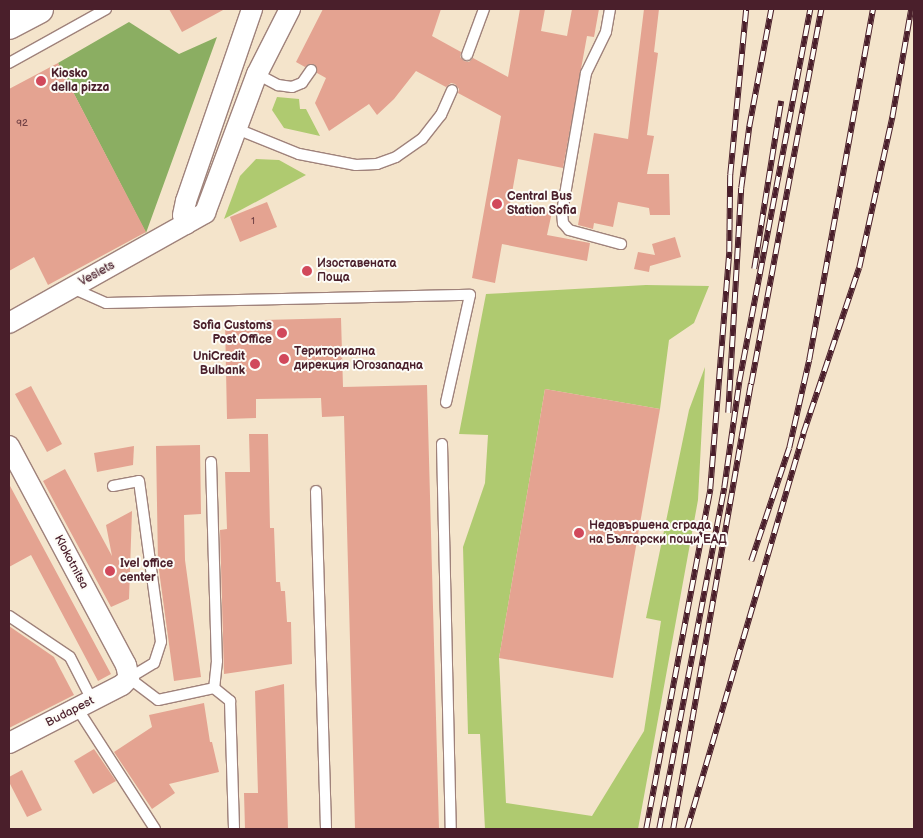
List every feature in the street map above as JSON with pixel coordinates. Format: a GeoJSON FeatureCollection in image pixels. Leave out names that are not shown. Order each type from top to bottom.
{"type":"FeatureCollection","features":[{"type":"Feature","properties":{"kind":"main road"},"geometry":{"type":"LineString","coordinates":[[9,25],[39,9]]}},
{"type":"Feature","properties":{"kind":"street"},"geometry":{"type":"LineString","coordinates":[[186,224],[183,215],[186,200],[252,9]]}},
{"type":"Feature","properties":{"kind":"street","name":"Veslets"},"geometry":{"type":"LineString","coordinates":[[9,323],[206,212],[257,74],[290,9]]}},
{"type":"Feature","properties":{"kind":"street","name":"Klokotnitsa"},"geometry":{"type":"LineString","coordinates":[[9,446],[126,665],[129,678]]}},
{"type":"Feature","properties":{"kind":"street","name":"Budapest"},"geometry":{"type":"LineString","coordinates":[[9,742],[122,685],[129,678]]}},
{"type":"Feature","properties":{"kind":"lane"},"geometry":{"type":"LineString","coordinates":[[9,63],[106,9]]}},
{"type":"Feature","properties":{"kind":"lane"},"geometry":{"type":"LineString","coordinates":[[467,55],[484,9]]}},
{"type":"Feature","properties":{"kind":"lane"},"geometry":{"type":"LineString","coordinates":[[610,9],[601,44],[586,72],[562,212],[563,223],[569,230],[621,244]]}},
{"type":"Feature","properties":{"kind":"lane"},"geometry":{"type":"LineString","coordinates":[[257,74],[278,85],[292,87],[302,83],[311,70]]}},
{"type":"Feature","properties":{"kind":"lane"},"geometry":{"type":"LineString","coordinates":[[237,129],[299,154],[356,165],[377,164],[396,157],[422,139],[441,115],[452,90]]}},
{"type":"Feature","properties":{"kind":"lane"},"geometry":{"type":"LineString","coordinates":[[72,288],[106,303],[470,295],[446,402]]}},
{"type":"Feature","properties":{"kind":"lane"},"geometry":{"type":"LineString","coordinates":[[442,444],[451,829]]}},
{"type":"Feature","properties":{"kind":"lane"},"geometry":{"type":"LineString","coordinates":[[211,462],[217,662],[214,688]]}},
{"type":"Feature","properties":{"kind":"lane"},"geometry":{"type":"LineString","coordinates":[[113,486],[138,481],[161,642],[154,663],[129,678],[158,700],[214,688]]}},
{"type":"Feature","properties":{"kind":"lane"},"geometry":{"type":"LineString","coordinates":[[316,492],[326,829]]}},
{"type":"Feature","properties":{"kind":"lane"},"geometry":{"type":"LineString","coordinates":[[9,616],[70,657],[84,704],[155,829]]}},
{"type":"Feature","properties":{"kind":"lane"},"geometry":{"type":"LineString","coordinates":[[214,688],[230,701],[234,829]]}},
{"type":"Feature","properties":{"kind":"green space"},"geometry":{"type":"Polygon","coordinates":[[[129,22],[179,54],[217,37],[146,233],[58,63],[129,22]]]}},
{"type":"Feature","properties":{"kind":"green space"},"geometry":{"type":"Polygon","coordinates":[[[277,97],[299,99],[300,109],[306,109],[320,136],[284,128],[272,110],[277,97]]]}},
{"type":"Feature","properties":{"kind":"green space"},"geometry":{"type":"Polygon","coordinates":[[[256,159],[279,160],[306,175],[224,219],[240,176],[256,159]]]}},
{"type":"Feature","properties":{"kind":"green space"},"geometry":{"type":"Polygon","coordinates":[[[646,285],[709,286],[694,323],[669,340],[660,409],[545,389],[499,658],[506,803],[592,816],[644,731],[661,621],[646,618],[689,410],[705,367],[698,500],[638,829],[485,829],[480,734],[468,734],[463,547],[485,483],[488,435],[459,434],[486,294],[646,285]]]}},
{"type":"Feature","properties":{"kind":"building"},"geometry":{"type":"Polygon","coordinates":[[[169,9],[225,9],[182,32],[169,9]]]}},
{"type":"Feature","properties":{"kind":"building","name":"Central Bus Station Sofia"},"geometry":{"type":"Polygon","coordinates":[[[323,9],[441,9],[432,36],[461,52],[460,57],[464,61],[469,62],[473,58],[508,77],[520,9],[545,9],[541,31],[567,36],[572,9],[599,9],[594,37],[587,36],[563,168],[518,159],[510,204],[552,212],[547,235],[590,243],[587,261],[502,244],[495,283],[472,278],[501,116],[458,93],[459,89],[455,84],[451,83],[446,87],[416,71],[394,99],[377,115],[369,104],[329,131],[315,103],[326,78],[317,73],[317,68],[314,64],[309,64],[305,67],[296,62],[323,9]]]}},
{"type":"Feature","properties":{"kind":"building"},"geometry":{"type":"Polygon","coordinates":[[[644,9],[659,9],[654,52],[658,53],[647,135],[654,136],[647,174],[669,174],[670,215],[650,215],[649,208],[618,202],[613,227],[594,223],[593,229],[578,225],[594,133],[628,139],[644,9]]]}},
{"type":"Feature","properties":{"kind":"building"},"geometry":{"type":"Polygon","coordinates":[[[58,63],[146,232],[48,285],[34,257],[9,271],[9,89],[58,63]]]}},
{"type":"Feature","properties":{"kind":"building"},"geometry":{"type":"Polygon","coordinates":[[[267,202],[277,227],[240,242],[230,217],[267,202]]]}},
{"type":"Feature","properties":{"kind":"building"},"geometry":{"type":"Polygon","coordinates":[[[675,237],[681,257],[650,266],[649,272],[634,269],[638,252],[655,255],[652,244],[675,237]]]}},
{"type":"Feature","properties":{"kind":"building"},"geometry":{"type":"Polygon","coordinates":[[[341,318],[343,387],[427,385],[439,829],[355,829],[344,416],[322,417],[321,398],[256,399],[256,418],[227,419],[225,321],[341,318]]]}},
{"type":"Feature","properties":{"kind":"building"},"geometry":{"type":"Polygon","coordinates":[[[31,386],[62,444],[47,452],[15,394],[31,386]]]}},
{"type":"Feature","properties":{"kind":"building","name":"Недовършена сграда на Български пощи ЕАД"},"geometry":{"type":"Polygon","coordinates":[[[545,389],[660,409],[613,678],[499,658],[545,389]]]}},
{"type":"Feature","properties":{"kind":"building"},"geometry":{"type":"Polygon","coordinates":[[[249,434],[268,434],[270,528],[274,528],[276,582],[280,582],[281,591],[285,591],[287,622],[291,622],[292,664],[224,674],[220,530],[227,529],[225,472],[250,472],[249,434]]]}},
{"type":"Feature","properties":{"kind":"building"},"geometry":{"type":"Polygon","coordinates":[[[200,445],[201,514],[184,515],[185,560],[201,677],[174,681],[158,563],[156,446],[200,445]]]}},
{"type":"Feature","properties":{"kind":"building"},"geometry":{"type":"Polygon","coordinates":[[[134,446],[133,465],[97,472],[94,453],[134,446]]]}},
{"type":"Feature","properties":{"kind":"building","name":"Ivel office center"},"geometry":{"type":"Polygon","coordinates":[[[65,469],[112,556],[106,525],[132,511],[129,599],[111,607],[43,481],[65,469]]]}},
{"type":"Feature","properties":{"kind":"building"},"geometry":{"type":"Polygon","coordinates":[[[9,484],[111,674],[98,681],[31,555],[9,567],[9,484]]]}},
{"type":"Feature","properties":{"kind":"building"},"geometry":{"type":"Polygon","coordinates":[[[9,626],[54,657],[74,695],[9,728],[9,626]]]}},
{"type":"Feature","properties":{"kind":"building"},"geometry":{"type":"Polygon","coordinates":[[[284,684],[288,829],[245,829],[244,793],[258,793],[255,691],[284,684]]]}},
{"type":"Feature","properties":{"kind":"building"},"geometry":{"type":"Polygon","coordinates":[[[204,703],[210,742],[212,742],[219,772],[169,784],[175,793],[152,809],[114,752],[152,727],[149,715],[204,703]]]}},
{"type":"Feature","properties":{"kind":"building"},"geometry":{"type":"Polygon","coordinates":[[[94,749],[116,781],[93,794],[74,761],[94,749]]]}},
{"type":"Feature","properties":{"kind":"building"},"geometry":{"type":"Polygon","coordinates":[[[22,770],[42,810],[27,817],[9,782],[9,777],[22,770]]]}},
{"type":"Feature","properties":{"kind":"railway"},"geometry":{"type":"LineString","coordinates":[[646,829],[710,489],[729,252],[730,175],[746,9]]}},
{"type":"Feature","properties":{"kind":"railway"},"geometry":{"type":"LineString","coordinates":[[728,413],[741,188],[749,127],[771,9]]}},
{"type":"Feature","properties":{"kind":"railway"},"geometry":{"type":"LineString","coordinates":[[659,829],[724,488],[739,382],[810,9]]}},
{"type":"Feature","properties":{"kind":"railway"},"geometry":{"type":"LineString","coordinates":[[673,829],[751,384],[821,9]]}},
{"type":"Feature","properties":{"kind":"railway"},"geometry":{"type":"LineString","coordinates":[[751,561],[789,448],[809,360],[873,9]]}},
{"type":"Feature","properties":{"kind":"railway"},"geometry":{"type":"LineString","coordinates":[[687,829],[803,434],[859,268],[892,118],[911,9]]}},
{"type":"Feature","properties":{"kind":"railway"},"geometry":{"type":"LineString","coordinates":[[754,269],[781,101]]}},
{"type":"Feature","properties":{"kind":"place","name":"Kiosko della pizza"},"geometry":{"type":"Point","coordinates":[41,81]}},
{"type":"Feature","properties":{"kind":"place","name":"Central Bus Station Sofia"},"geometry":{"type":"Point","coordinates":[497,204]}},
{"type":"Feature","properties":{"kind":"place","name":"Изоставената Поща"},"geometry":{"type":"Point","coordinates":[307,271]}},
{"type":"Feature","properties":{"kind":"place","name":"Sofia Customs Post Office"},"geometry":{"type":"Point","coordinates":[282,333]}},
{"type":"Feature","properties":{"kind":"place","name":"Териториална дирекция Югозападна"},"geometry":{"type":"Point","coordinates":[284,359]}},
{"type":"Feature","properties":{"kind":"place","name":"UniCredit Bulbank"},"geometry":{"type":"Point","coordinates":[255,364]}},
{"type":"Feature","properties":{"kind":"place","name":"Недовършена сграда на Български пощи ЕАД"},"geometry":{"type":"Point","coordinates":[579,533]}},
{"type":"Feature","properties":{"kind":"place","name":"Ivel office center"},"geometry":{"type":"Point","coordinates":[110,571]}}]}
